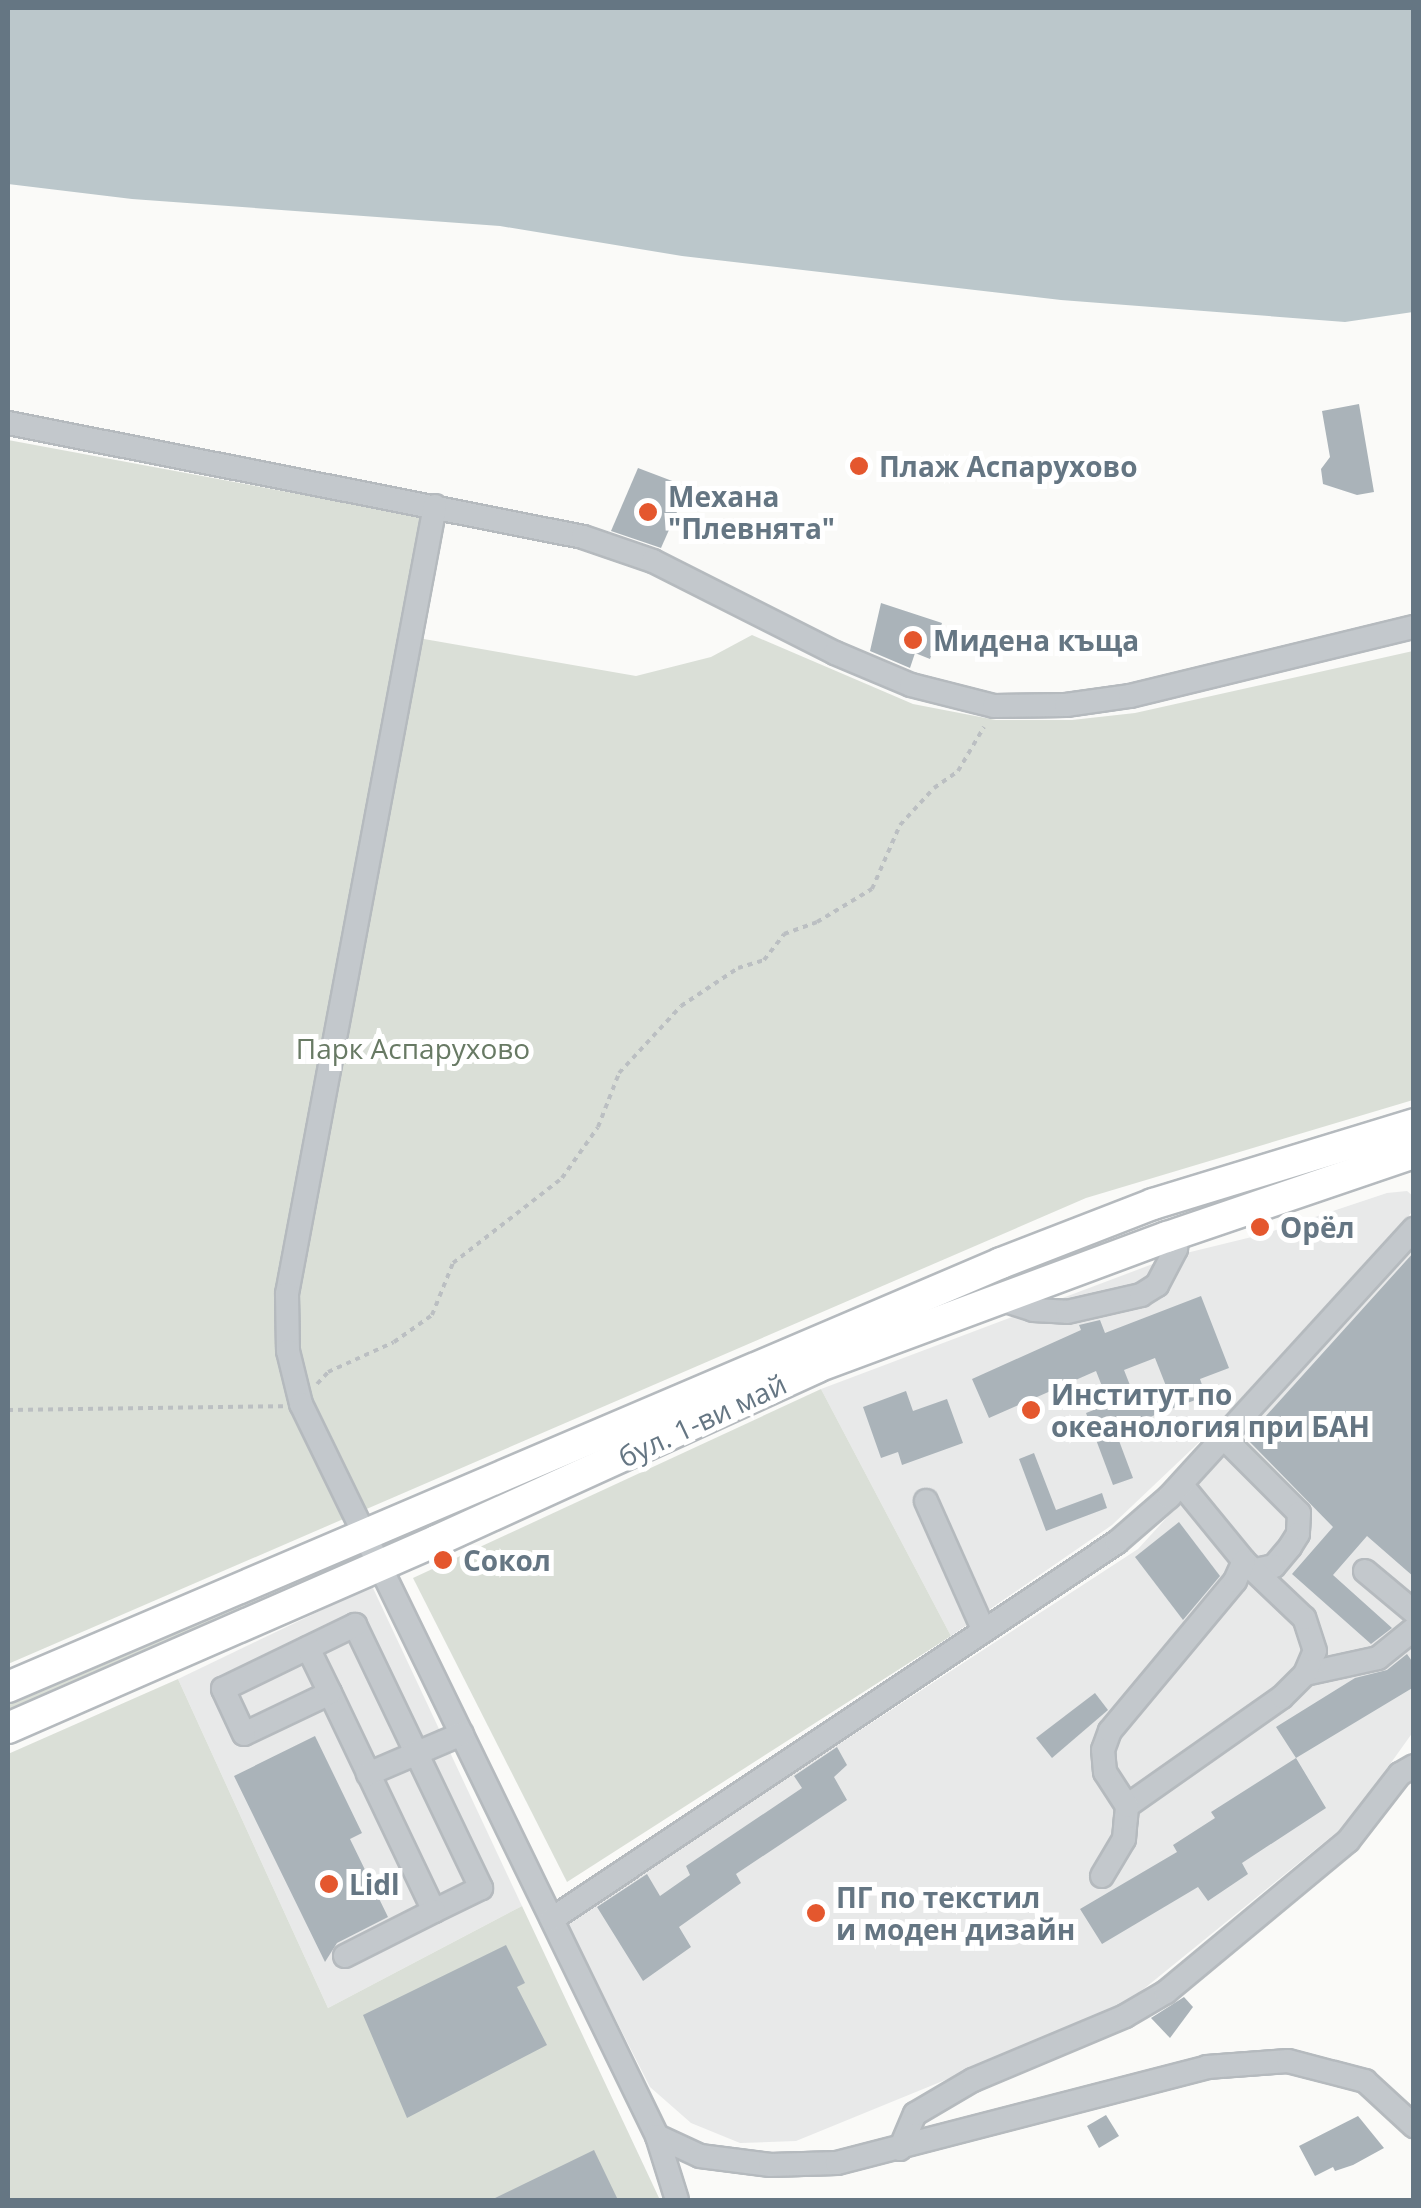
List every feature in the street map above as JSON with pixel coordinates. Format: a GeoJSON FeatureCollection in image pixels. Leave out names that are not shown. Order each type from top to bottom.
{"type":"FeatureCollection","features":[{"type":"Feature","properties":{"kind":"main road","name":"бул. 1-ви май"},"geometry":{"type":"LineString","coordinates":[[8,1687],[1018,1256],[1152,1204],[1414,1124]]}},
{"type":"Feature","properties":{"kind":"main road","name":"бул. 1-ви май"},"geometry":{"type":"LineString","coordinates":[[8,1728],[818,1367],[1178,1233],[1414,1153]]}},
{"type":"Feature","properties":{"kind":"street"},"geometry":{"type":"LineString","coordinates":[[8,423],[583,537],[635,555],[910,685],[994,706],[1066,705],[1130,696],[1414,627]]}},
{"type":"Feature","properties":{"kind":"street"},"geometry":{"type":"LineString","coordinates":[[435,506],[288,1294],[288,1351],[301,1404],[657,2136],[677,2200]]}},
{"type":"Feature","properties":{"kind":"street"},"geometry":{"type":"LineString","coordinates":[[552,1919],[1117,1542],[1181,1484],[1414,1229]]}},
{"type":"Feature","properties":{"kind":"street"},"geometry":{"type":"LineString","coordinates":[[1003,1300],[1032,1310],[1066,1312],[1142,1295],[1157,1285],[1176,1249],[1178,1233]]}},
{"type":"Feature","properties":{"kind":"street"},"geometry":{"type":"LineString","coordinates":[[1224,1438],[1298,1514],[1298,1534],[1274,1566],[1249,1565]]}},
{"type":"Feature","properties":{"kind":"street"},"geometry":{"type":"LineString","coordinates":[[1127,1806],[1282,1697],[1305,1674],[1316,1651],[1304,1618],[1249,1565],[1181,1484]]}},
{"type":"Feature","properties":{"kind":"street"},"geometry":{"type":"LineString","coordinates":[[926,1501],[984,1631]]}},
{"type":"Feature","properties":{"kind":"street"},"geometry":{"type":"LineString","coordinates":[[1102,1876],[1124,1839],[1127,1806],[1105,1772],[1103,1750],[1110,1731],[1249,1565]]}},
{"type":"Feature","properties":{"kind":"street"},"geometry":{"type":"LineString","coordinates":[[1365,1570],[1414,1612]]}},
{"type":"Feature","properties":{"kind":"street"},"geometry":{"type":"LineString","coordinates":[[330,1693],[244,1734],[223,1689],[356,1625],[481,1888],[345,1956]]}},
{"type":"Feature","properties":{"kind":"street"},"geometry":{"type":"LineString","coordinates":[[1305,1674],[1378,1658],[1414,1630]]}},
{"type":"Feature","properties":{"kind":"street"},"geometry":{"type":"LineString","coordinates":[[308,1648],[434,1911]]}},
{"type":"Feature","properties":{"kind":"street"},"geometry":{"type":"LineString","coordinates":[[368,1774],[462,1734]]}},
{"type":"Feature","properties":{"kind":"street"},"geometry":{"type":"LineString","coordinates":[[900,2148],[915,2114],[973,2080],[1125,2016],[1166,1992],[1348,1841],[1400,1774],[1414,1766]]}},
{"type":"Feature","properties":{"kind":"street"},"geometry":{"type":"LineString","coordinates":[[657,2136],[700,2156],[770,2165],[837,2163],[1206,2068],[1288,2061],[1365,2081],[1414,2126]]}},
{"type":"Feature","properties":{"kind":"path"},"geometry":{"type":"LineString","coordinates":[[8,1410],[267,1408],[301,1404],[328,1372],[394,1342],[432,1315],[453,1263],[562,1178],[598,1127],[619,1074],[682,1006],[738,968],[764,960],[784,934],[830,915],[872,889],[900,826],[934,788],[958,771],[976,745],[994,706]]}},
{"type":"Feature","properties":{"kind":"shaded area"},"geometry":{"type":"Polygon","coordinates":[[[8,8],[1413,8],[1413,312],[1345,322],[1061,300],[682,256],[500,226],[132,199],[8,184],[8,8]]]}},
{"type":"Feature","properties":{"kind":"shaded area","name":"Институт по океанология при БАН"},"geometry":{"type":"Polygon","coordinates":[[[1407,1191],[1413,1196],[1413,1211],[1211,1431],[1112,1525],[951,1636],[821,1389],[1174,1256],[1264,1234],[1387,1193],[1407,1191]]]}},
{"type":"Feature","properties":{"kind":"shaded area"},"geometry":{"type":"Polygon","coordinates":[[[1413,1249],[1413,1732],[1348,1823],[1119,2009],[796,2141],[740,2143],[691,2123],[650,2087],[566,1922],[1138,1549],[1413,1249]]]}},
{"type":"Feature","properties":{"kind":"shaded area"},"geometry":{"type":"Polygon","coordinates":[[[372,1586],[522,1906],[328,2008],[178,1679],[372,1586]]]}},
{"type":"Feature","properties":{"kind":"green space","name":"Парк Аспарухово"},"geometry":{"type":"Polygon","coordinates":[[[8,440],[423,517],[401,635],[636,676],[711,657],[752,635],[913,704],[996,720],[1072,720],[1135,713],[1413,651],[1413,1100],[1086,1198],[8,1664],[8,440]]]}},
{"type":"Feature","properties":{"kind":"green space"},"geometry":{"type":"Polygon","coordinates":[[[821,1389],[951,1636],[567,1882],[413,1578],[821,1389]]]}},
{"type":"Feature","properties":{"kind":"green space"},"geometry":{"type":"Polygon","coordinates":[[[337,1557],[340,1565],[8,1718],[8,1694],[337,1557]]]}},
{"type":"Feature","properties":{"kind":"green space"},"geometry":{"type":"Polygon","coordinates":[[[178,1679],[328,2008],[522,1906],[660,2200],[8,2200],[8,1754],[178,1679]]]}},
{"type":"Feature","properties":{"kind":"building"},"geometry":{"type":"Polygon","coordinates":[[[1359,404],[1374,492],[1357,495],[1323,484],[1321,469],[1330,457],[1322,411],[1359,404]]]}},
{"type":"Feature","properties":{"kind":"building","name":"Механа \"Плевнята\""},"geometry":{"type":"Polygon","coordinates":[[[638,468],[688,487],[661,548],[611,531],[638,468]]]}},
{"type":"Feature","properties":{"kind":"building"},"geometry":{"type":"Polygon","coordinates":[[[881,603],[942,623],[930,659],[915,653],[910,668],[870,651],[881,603]]]}},
{"type":"Feature","properties":{"kind":"building"},"geometry":{"type":"Polygon","coordinates":[[[1414,1252],[1414,1577],[1367,1536],[1333,1575],[1392,1628],[1371,1644],[1292,1574],[1333,1527],[1246,1438],[1414,1252]]]}},
{"type":"Feature","properties":{"kind":"building"},"geometry":{"type":"Polygon","coordinates":[[[1201,1296],[1229,1368],[1200,1379],[1206,1396],[1115,1430],[1133,1478],[1113,1485],[1086,1413],[1109,1404],[1096,1371],[989,1418],[972,1379],[1081,1330],[1079,1325],[1100,1320],[1105,1333],[1201,1296]],[[1155,1358],[1124,1370],[1135,1398],[1166,1386],[1155,1358]]]}},
{"type":"Feature","properties":{"kind":"building"},"geometry":{"type":"Polygon","coordinates":[[[906,1391],[913,1411],[947,1399],[963,1443],[902,1465],[898,1452],[881,1458],[863,1407],[906,1391]]]}},
{"type":"Feature","properties":{"kind":"building"},"geometry":{"type":"Polygon","coordinates":[[[1034,1453],[1056,1510],[1102,1493],[1107,1508],[1046,1531],[1019,1459],[1034,1453]]]}},
{"type":"Feature","properties":{"kind":"building"},"geometry":{"type":"Polygon","coordinates":[[[1179,1522],[1220,1576],[1183,1620],[1135,1557],[1179,1522]]]}},
{"type":"Feature","properties":{"kind":"building"},"geometry":{"type":"Polygon","coordinates":[[[1407,1654],[1414,1664],[1414,1687],[1296,1758],[1276,1727],[1355,1678],[1387,1670],[1407,1654]]]}},
{"type":"Feature","properties":{"kind":"building"},"geometry":{"type":"Polygon","coordinates":[[[1095,1693],[1108,1710],[1052,1758],[1036,1738],[1095,1693]]]}},
{"type":"Feature","properties":{"kind":"building","name":"Lidl"},"geometry":{"type":"Polygon","coordinates":[[[315,1736],[362,1833],[350,1839],[388,1917],[337,1943],[325,1962],[234,1776],[315,1736]]]}},
{"type":"Feature","properties":{"kind":"building"},"geometry":{"type":"Polygon","coordinates":[[[837,1747],[847,1765],[834,1777],[847,1800],[736,1874],[741,1883],[679,1927],[691,1947],[643,1981],[597,1907],[647,1874],[660,1896],[690,1875],[686,1866],[802,1788],[794,1776],[837,1747]]]}},
{"type":"Feature","properties":{"kind":"building"},"geometry":{"type":"Polygon","coordinates":[[[1296,1758],[1326,1808],[1242,1863],[1248,1874],[1208,1901],[1198,1887],[1102,1944],[1080,1909],[1177,1852],[1173,1845],[1215,1818],[1211,1812],[1296,1758]]]}},
{"type":"Feature","properties":{"kind":"building"},"geometry":{"type":"Polygon","coordinates":[[[506,1945],[525,1983],[517,1987],[547,2045],[407,2118],[363,2015],[506,1945]]]}},
{"type":"Feature","properties":{"kind":"building"},"geometry":{"type":"Polygon","coordinates":[[[1184,1997],[1193,2007],[1170,2038],[1151,2018],[1184,1997]]]}},
{"type":"Feature","properties":{"kind":"building"},"geometry":{"type":"Polygon","coordinates":[[[1106,2115],[1119,2136],[1099,2148],[1087,2126],[1106,2115]]]}},
{"type":"Feature","properties":{"kind":"building"},"geometry":{"type":"Polygon","coordinates":[[[1358,2116],[1384,2148],[1353,2165],[1335,2171],[1333,2167],[1315,2176],[1299,2146],[1358,2116]]]}},
{"type":"Feature","properties":{"kind":"building"},"geometry":{"type":"Polygon","coordinates":[[[594,2150],[618,2200],[491,2200],[594,2150]]]}},
{"type":"Feature","properties":{"kind":"place","name":"Плаж Аспарухово"},"geometry":{"type":"Point","coordinates":[859,466]}},
{"type":"Feature","properties":{"kind":"place","name":"Механа \"Плевнята\""},"geometry":{"type":"Point","coordinates":[648,512]}},
{"type":"Feature","properties":{"kind":"place","name":"Мидена къща"},"geometry":{"type":"Point","coordinates":[913,640]}},
{"type":"Feature","properties":{"kind":"place","name":"Орёл"},"geometry":{"type":"Point","coordinates":[1260,1227]}},
{"type":"Feature","properties":{"kind":"place","name":"Институт по океанология при БАН"},"geometry":{"type":"Point","coordinates":[1031,1410]}},
{"type":"Feature","properties":{"kind":"place","name":"Сокол"},"geometry":{"type":"Point","coordinates":[443,1560]}},
{"type":"Feature","properties":{"kind":"place","name":"Lidl"},"geometry":{"type":"Point","coordinates":[329,1884]}},
{"type":"Feature","properties":{"kind":"place","name":"ПГ по текстил и моден дизайн"},"geometry":{"type":"Point","coordinates":[816,1913]}}]}
